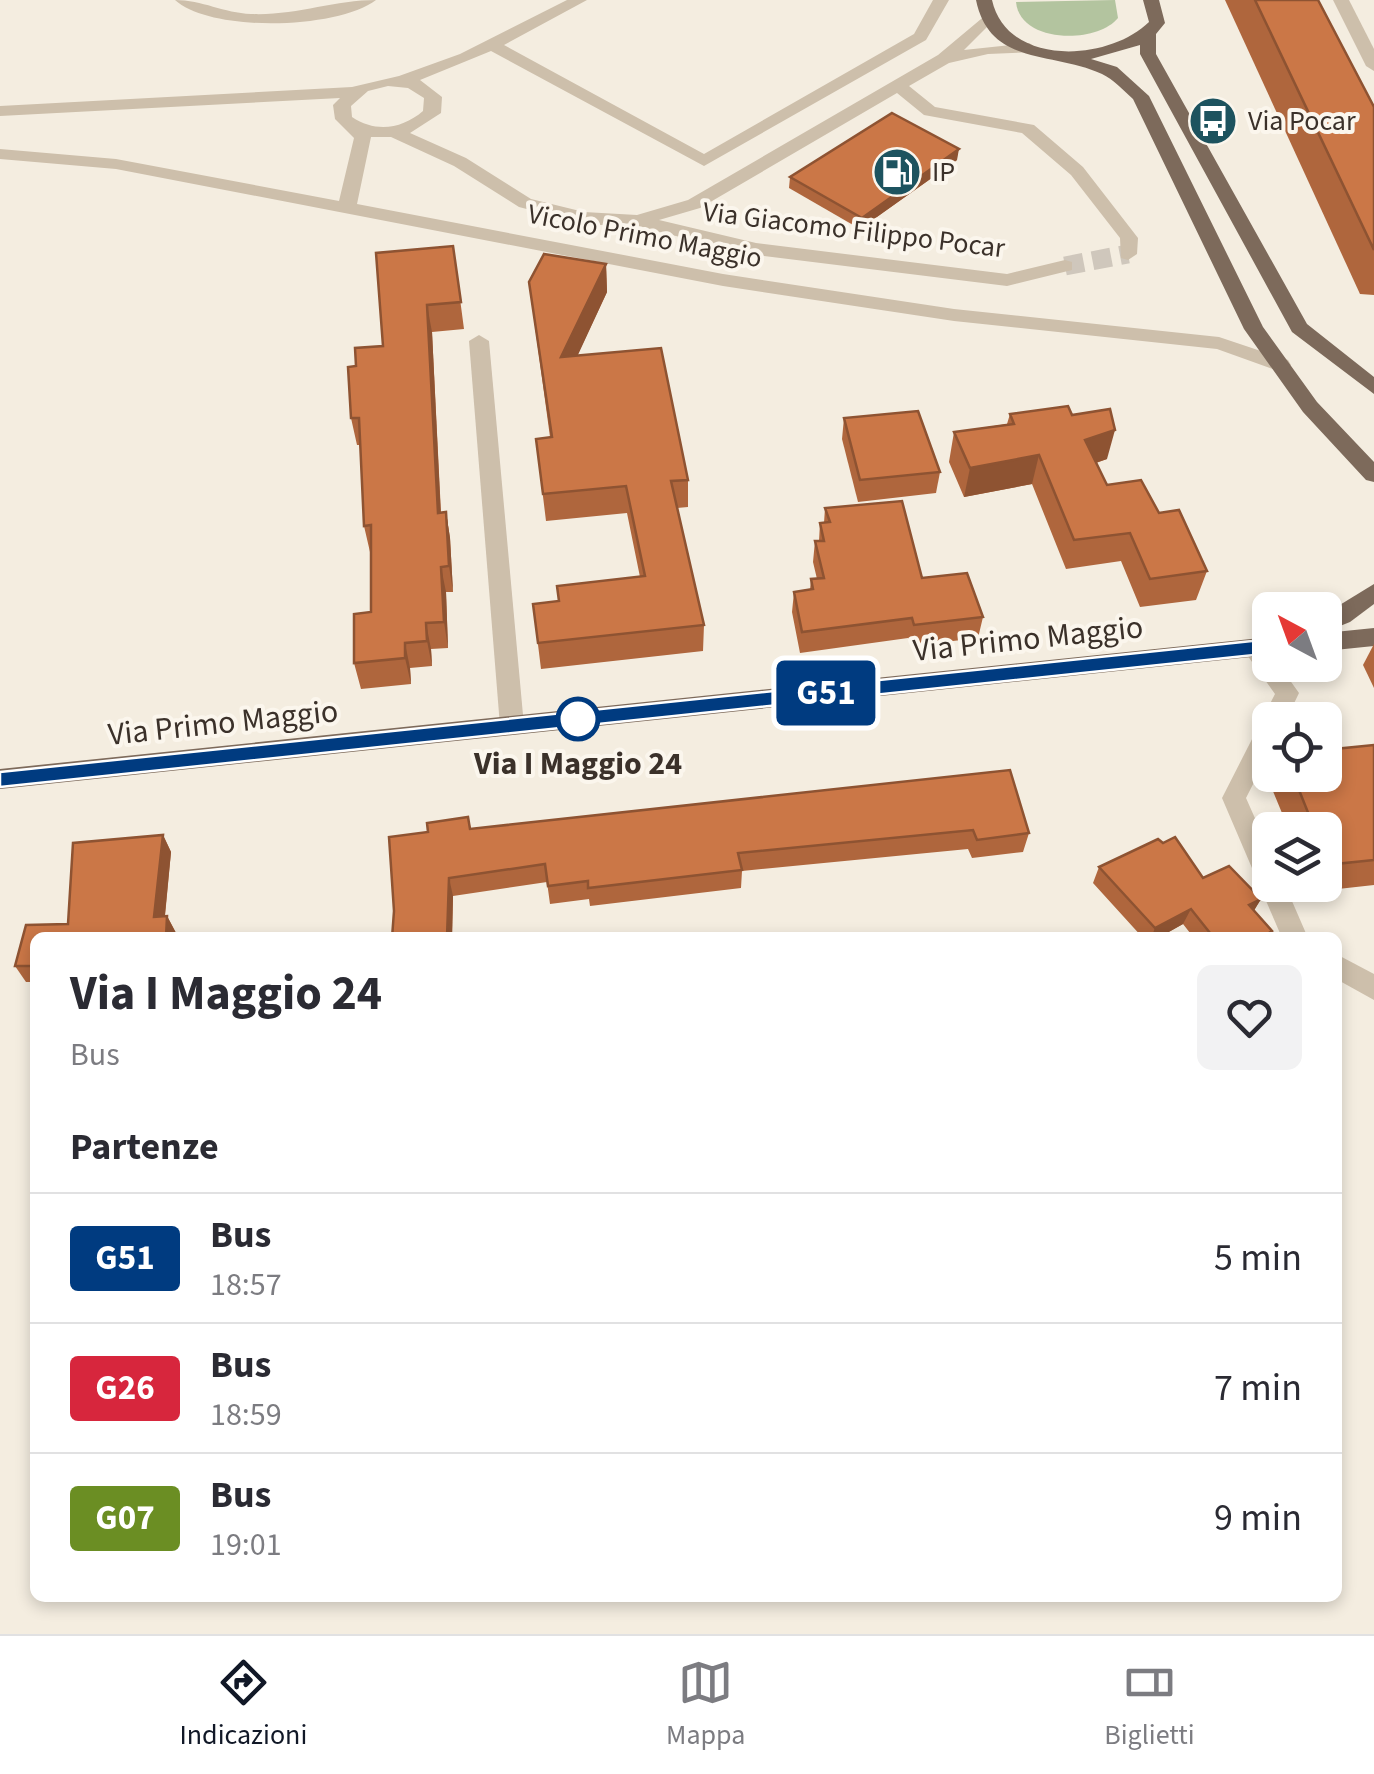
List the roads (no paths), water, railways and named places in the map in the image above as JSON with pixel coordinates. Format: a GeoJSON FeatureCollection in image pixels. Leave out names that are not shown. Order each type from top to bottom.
{"type":"FeatureCollection","features":[{"type":"Feature","properties":{"kind":"main road"},"geometry":{"type":"LineString","coordinates":[[984,0],[987,19]]}},
{"type":"Feature","properties":{"kind":"main road"},"geometry":{"type":"LineString","coordinates":[[1151,0],[1157,23],[1149,36],[1148,54],[1299,328],[1374,387]]}},
{"type":"Feature","properties":{"kind":"main road","name":"Via Giacomo Filippo Pocar"},"geometry":{"type":"LineString","coordinates":[[987,19],[996,30],[1029,48],[1110,71],[1140,96],[1254,329],[1310,407],[1374,475]]}},
{"type":"Feature","properties":{"kind":"main road","name":"Via Giacomo Filippo Pocar"},"geometry":{"type":"LineString","coordinates":[[1064,56],[1114,53],[1149,36]]}},
{"type":"Feature","properties":{"kind":"main road"},"geometry":{"type":"LineString","coordinates":[[1342,616],[1374,592]]}},
{"type":"Feature","properties":{"kind":"main road"},"geometry":{"type":"LineString","coordinates":[[1342,640],[1372,636]]}},
{"type":"Feature","properties":{"kind":"main road","name":"Via Primo Maggio"},"geometry":{"type":"LineString","coordinates":[[0,780],[1252,647]]}},
{"type":"Feature","properties":{"kind":"street"},"geometry":{"type":"LineString","coordinates":[[182,0],[204,14],[290,19],[368,0]]}},
{"type":"Feature","properties":{"kind":"street"},"geometry":{"type":"LineString","coordinates":[[0,111],[352,92],[374,83],[402,81],[466,58],[579,0]]}},
{"type":"Feature","properties":{"kind":"street","name":"Via Giacomo Filippo Pocar"},"geometry":{"type":"LineString","coordinates":[[492,45],[704,161],[920,37],[941,0]]}},
{"type":"Feature","properties":{"kind":"street"},"geometry":{"type":"LineString","coordinates":[[1342,0],[1374,66]]}},
{"type":"Feature","properties":{"kind":"street","name":"Via Giacomo Filippo Pocar"},"geometry":{"type":"LineString","coordinates":[[638,221],[694,204],[898,86],[944,59],[987,19]]}},
{"type":"Feature","properties":{"kind":"street","name":"Via Giacomo Filippo Pocar"},"geometry":{"type":"LineString","coordinates":[[944,59],[988,49],[1029,48]]}},
{"type":"Feature","properties":{"kind":"street"},"geometry":{"type":"LineString","coordinates":[[428,91],[466,58]]}},
{"type":"Feature","properties":{"kind":"street"},"geometry":{"type":"LineString","coordinates":[[402,81],[428,91],[434,105],[425,120]]}},
{"type":"Feature","properties":{"kind":"street"},"geometry":{"type":"LineString","coordinates":[[898,86],[930,110],[1028,129],[1077,171],[1129,238],[1128,254]]}},
{"type":"Feature","properties":{"kind":"street"},"geometry":{"type":"LineString","coordinates":[[342,112],[352,92]]}},
{"type":"Feature","properties":{"kind":"street"},"geometry":{"type":"LineString","coordinates":[[194,102],[342,112],[363,138],[347,206]]}},
{"type":"Feature","properties":{"kind":"street","name":"Via Giacomo Filippo Pocar"},"geometry":{"type":"LineString","coordinates":[[394,132],[425,120],[460,162]]}},
{"type":"Feature","properties":{"kind":"street","name":"Via Giacomo Filippo Pocar"},"geometry":{"type":"LineString","coordinates":[[359,129],[394,132],[460,162],[525,203],[584,218],[638,221],[756,250],[1007,280],[1065,266]]}},
{"type":"Feature","properties":{"kind":"street","name":"Vicolo Primo Maggio"},"geometry":{"type":"LineString","coordinates":[[0,154],[116,164],[724,280],[954,316],[1219,343],[1281,365]]}},
{"type":"Feature","properties":{"kind":"street"},"geometry":{"type":"LineString","coordinates":[[479,341],[512,726]]}},
{"type":"Feature","properties":{"kind":"street"},"geometry":{"type":"LineString","coordinates":[[1252,762],[1234,798],[1252,839]]}},
{"type":"Feature","properties":{"kind":"street"},"geometry":{"type":"LineString","coordinates":[[1279,902],[1292,932]]}},
{"type":"Feature","properties":{"kind":"street"},"geometry":{"type":"LineString","coordinates":[[1342,970],[1374,988]]}},
{"type":"Feature","properties":{"kind":"tunnel"},"geometry":{"type":"LineString","coordinates":[[1065,266],[1128,254]]}},
{"type":"Feature","properties":{"kind":"place","name":"Via Pocar"},"geometry":{"type":"Point","coordinates":[1213,121]}},
{"type":"Feature","properties":{"kind":"place","name":"IP"},"geometry":{"type":"Point","coordinates":[897,172]}},
{"type":"Feature","properties":{"kind":"place","name":"Via I Maggio 24"},"geometry":{"type":"Point","coordinates":[578,719]}}]}
